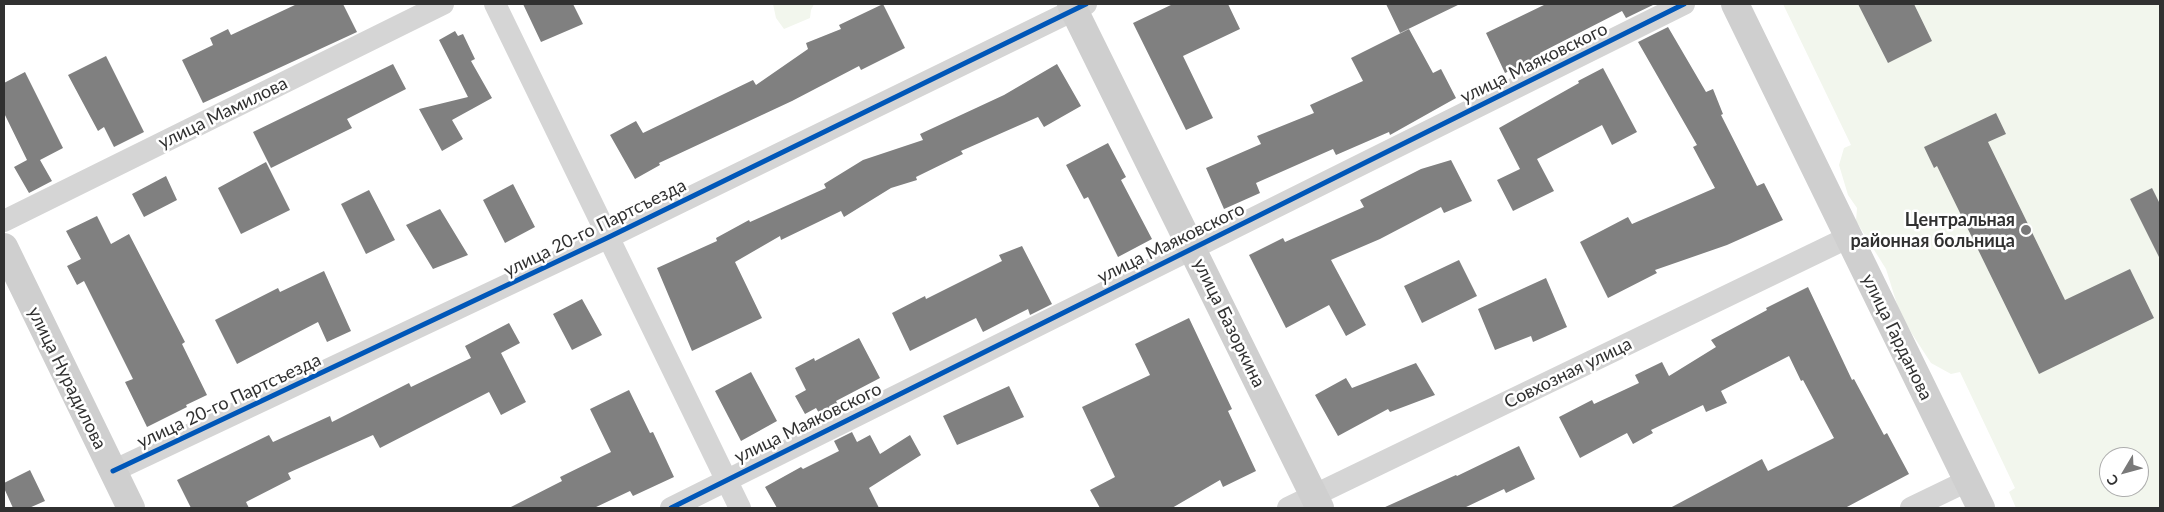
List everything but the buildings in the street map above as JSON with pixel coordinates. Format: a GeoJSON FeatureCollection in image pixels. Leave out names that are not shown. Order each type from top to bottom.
{"type":"FeatureCollection","features":[{"type":"Feature","properties":{"kind":"street","name":"улица Мамилова"},"geometry":{"type":"LineString","coordinates":[[4,222],[443,4]]}},
{"type":"Feature","properties":{"kind":"street"},"geometry":{"type":"LineString","coordinates":[[495,4],[740,508]]}},
{"type":"Feature","properties":{"kind":"street","name":"улица Маяковского"},"geometry":{"type":"LineString","coordinates":[[670,508],[1684,4]]}},
{"type":"Feature","properties":{"kind":"street","name":"улица Гарданова"},"geometry":{"type":"LineString","coordinates":[[1735,4],[1981,508]]}},
{"type":"Feature","properties":{"kind":"street","name":"улица 20-го Партсъезда"},"geometry":{"type":"LineString","coordinates":[[113,471],[609,237],[1077,6]]}},
{"type":"Feature","properties":{"kind":"street","name":"улица Базоркина"},"geometry":{"type":"LineString","coordinates":[[1077,6],[1191,248],[1317,502]]}},
{"type":"Feature","properties":{"kind":"street","name":"Совхозная улица"},"geometry":{"type":"LineString","coordinates":[[1288,508],[1317,502],[1849,237]]}},
{"type":"Feature","properties":{"kind":"street","name":"улица Нурадилова"},"geometry":{"type":"LineString","coordinates":[[4,247],[131,508]]}},
{"type":"Feature","properties":{"kind":"street"},"geometry":{"type":"LineString","coordinates":[[1911,508],[1967,481]]}},
{"type":"Feature","properties":{"kind":"shaded area"},"geometry":{"type":"Polygon","coordinates":[[[773,4],[814,4],[810,18],[784,29],[776,18],[773,4]]]}},
{"type":"Feature","properties":{"kind":"shaded area","name":"Центральная районная больница"},"geometry":{"type":"Polygon","coordinates":[[[1783,4],[2160,4],[2160,508],[2016,508],[2009,492],[2015,488],[1960,372],[1951,374],[1931,363],[1901,317],[1886,269],[1856,221],[1857,208],[1848,195],[1839,165],[1844,148],[1851,145],[1783,4]]]}},
{"type":"Feature","properties":{"kind":"cycle path"},"geometry":{"type":"LineString","coordinates":[[113,471],[609,237],[1086,4]]}},
{"type":"Feature","properties":{"kind":"cycle path"},"geometry":{"type":"LineString","coordinates":[[671,508],[1684,4]]}},
{"type":"Feature","properties":{"kind":"place","name":"Центральная районная больница"},"geometry":{"type":"Point","coordinates":[2026,230]}}]}
